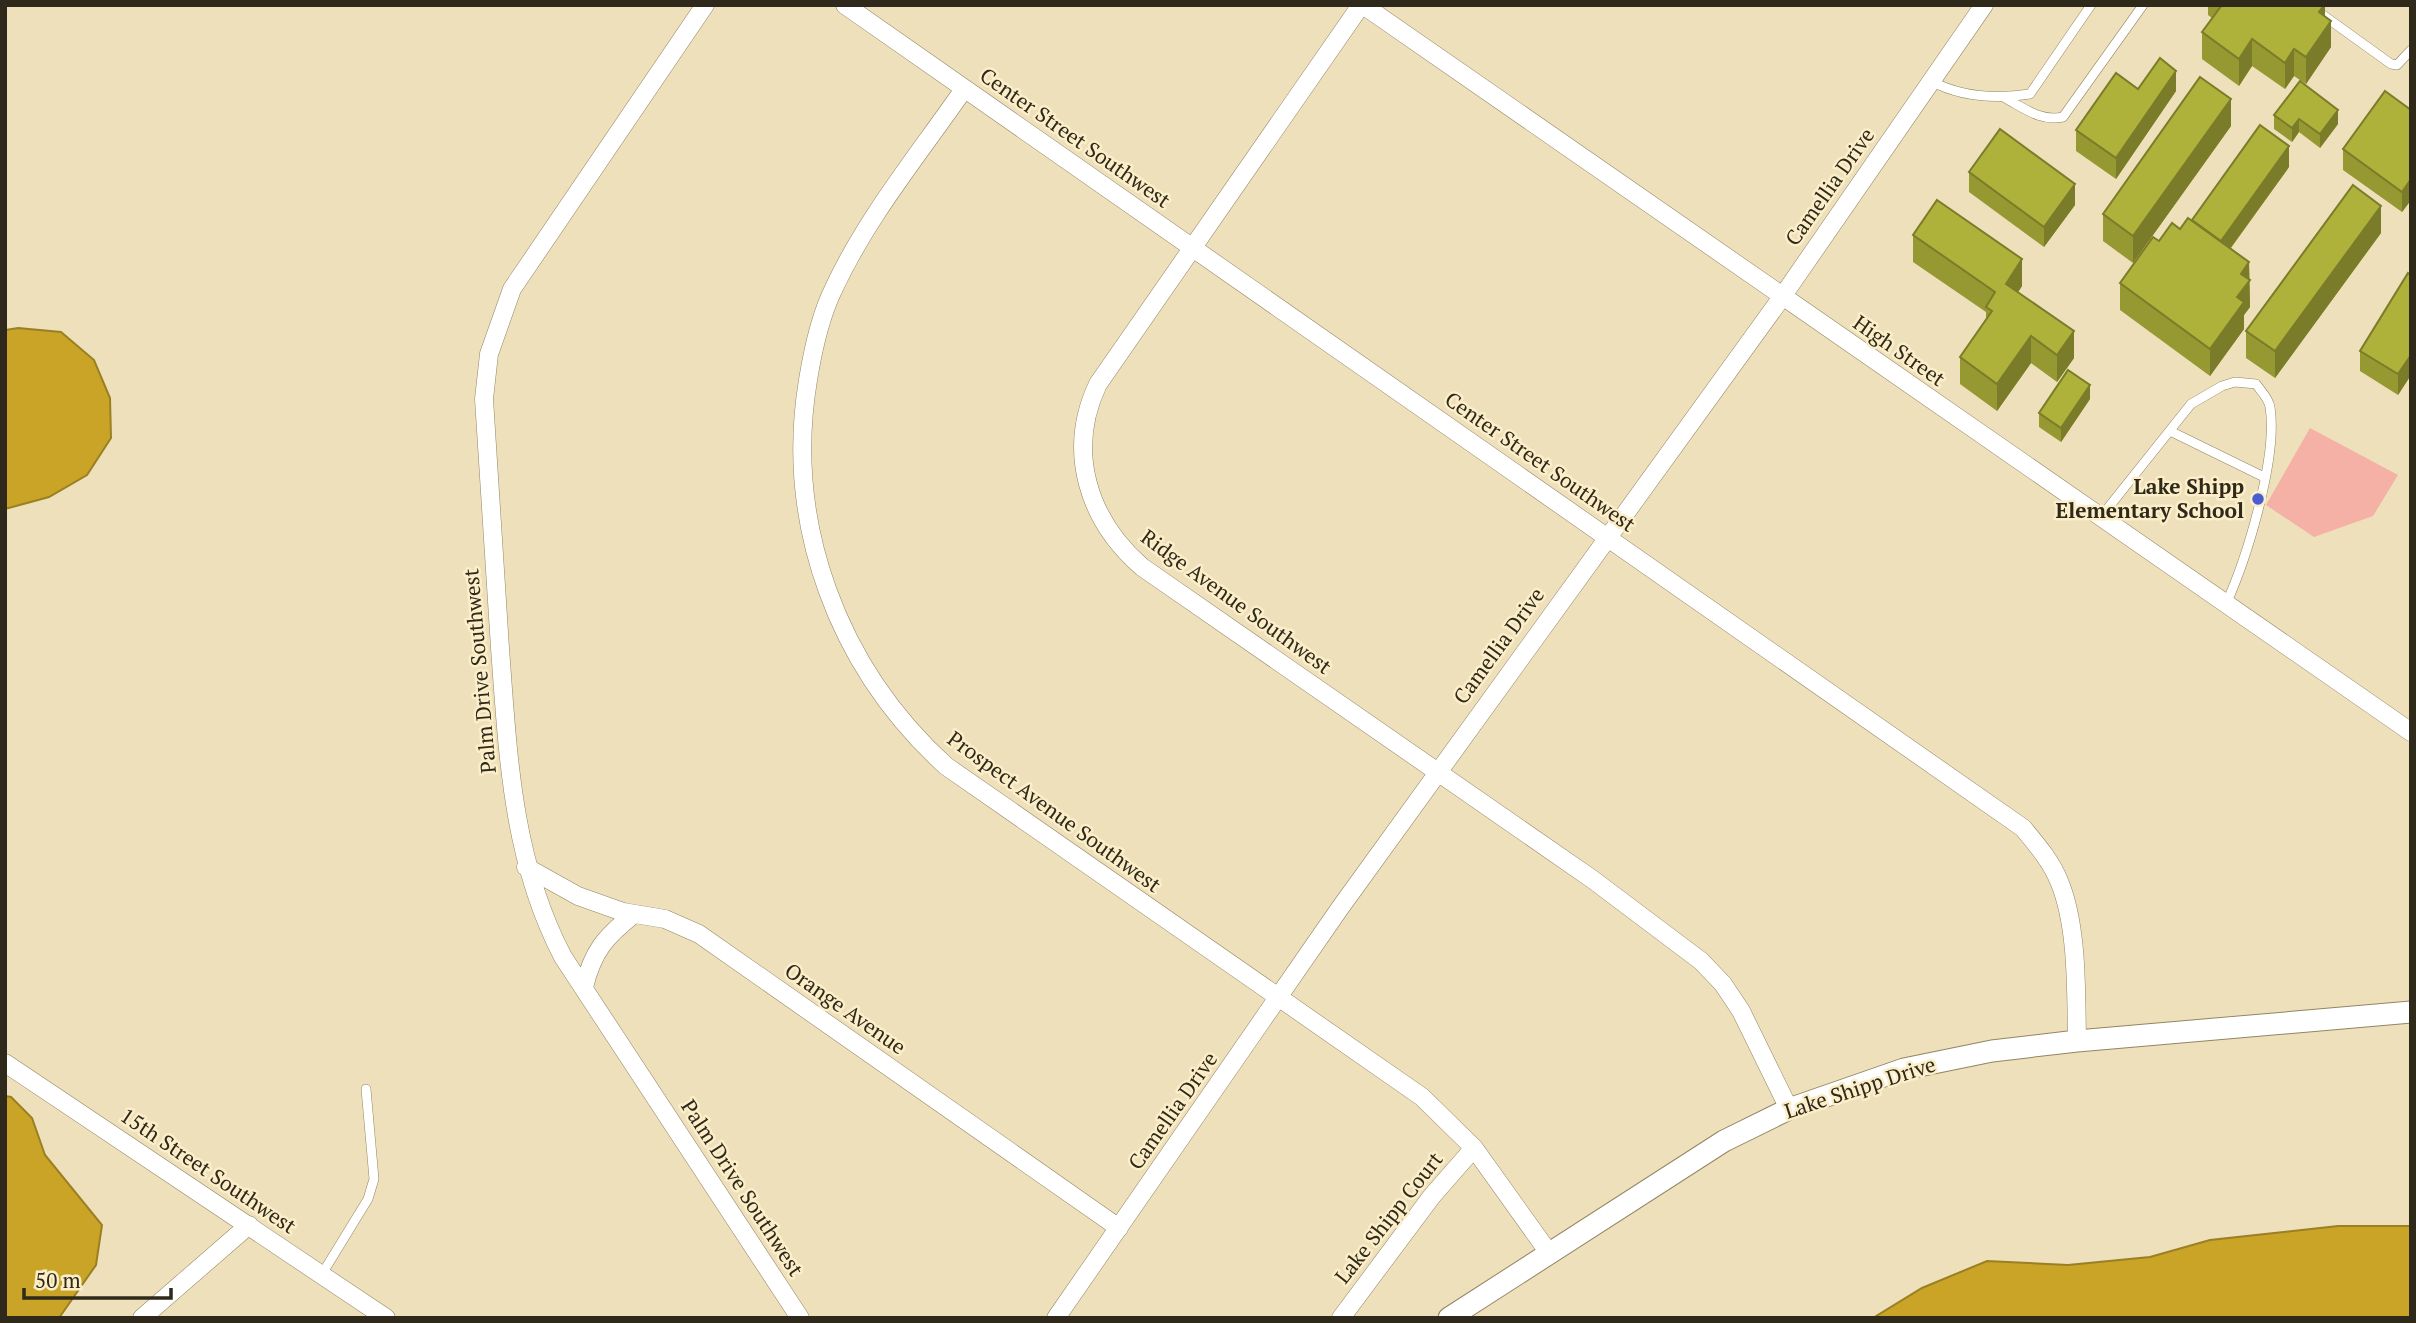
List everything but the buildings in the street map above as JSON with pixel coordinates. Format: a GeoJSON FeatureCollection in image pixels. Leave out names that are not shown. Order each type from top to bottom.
{"type":"FeatureCollection","features":[{"type":"Feature","properties":{"kind":"street","name":"Palm Drive Southwest"},"geometry":{"type":"LineString","coordinates":[[705,5],[512,289],[489,354],[484,399],[493,549],[512,779],[526,867],[547,926],[800,1318]]}},
{"type":"Feature","properties":{"kind":"street","name":"Center Street Southwest"},"geometry":{"type":"LineString","coordinates":[[845,5],[2023,828],[2050,863],[2065,900],[2075,978],[2077,1041]]}},
{"type":"Feature","properties":{"kind":"street","name":"Ridge Avenue Southwest"},"geometry":{"type":"LineString","coordinates":[[1362,5],[1191,247],[1106,371],[1091,398],[1082,438],[1085,474],[1093,505],[1109,532],[1142,567],[1592,879],[1701,961],[1723,984],[1741,1011],[1789,1109]]}},
{"type":"Feature","properties":{"kind":"street","name":"High Street"},"geometry":{"type":"LineString","coordinates":[[1362,5],[2411,732]]}},
{"type":"Feature","properties":{"kind":"street","name":"Camellia Drive"},"geometry":{"type":"LineString","coordinates":[[1056,1318],[1436,773],[1782,297],[1984,5]]}},
{"type":"Feature","properties":{"kind":"street","name":"Prospect Avenue Southwest"},"geometry":{"type":"LineString","coordinates":[[964,89],[861,236],[832,291],[813,352],[801,436],[801,466],[816,558],[833,607],[856,657],[882,696],[925,747],[946,766],[1422,1097],[1474,1148],[1549,1253]]}},
{"type":"Feature","properties":{"kind":"street","name":"Orange Avenue"},"geometry":{"type":"LineString","coordinates":[[526,867],[578,896],[635,914],[665,919],[699,934],[1119,1228]]}},
{"type":"Feature","properties":{"kind":"street"},"geometry":{"type":"LineString","coordinates":[[584,987],[591,960],[601,945],[635,914]]}},
{"type":"Feature","properties":{"kind":"street","name":"Lake Shipp Drive"},"geometry":{"type":"LineString","coordinates":[[1449,1318],[1724,1141],[1789,1109],[1904,1069],[1992,1051],[2077,1041],[2411,1012]]}},
{"type":"Feature","properties":{"kind":"street","name":"15th Street Southwest"},"geometry":{"type":"LineString","coordinates":[[5,1063],[386,1318]]}},
{"type":"Feature","properties":{"kind":"street","name":"Lake Shipp Court"},"geometry":{"type":"LineString","coordinates":[[1340,1318],[1432,1196],[1474,1148]]}},
{"type":"Feature","properties":{"kind":"street"},"geometry":{"type":"LineString","coordinates":[[142,1318],[249,1225]]}},
{"type":"Feature","properties":{"kind":"lane"},"geometry":{"type":"LineString","coordinates":[[1931,81],[1949,90],[2005,98],[2030,94],[2091,5]]}},
{"type":"Feature","properties":{"kind":"lane"},"geometry":{"type":"LineString","coordinates":[[2005,98],[2037,116],[2052,120],[2063,117],[2143,5]]}},
{"type":"Feature","properties":{"kind":"lane"},"geometry":{"type":"LineString","coordinates":[[2309,5],[2391,64],[2397,65],[2411,50]]}},
{"type":"Feature","properties":{"kind":"lane"},"geometry":{"type":"LineString","coordinates":[[2100,519],[2192,404],[2222,386],[2235,382],[2256,384],[2270,403],[2272,438],[2243,567],[2226,604]]}},
{"type":"Feature","properties":{"kind":"lane"},"geometry":{"type":"LineString","coordinates":[[2170,431],[2264,477]]}},
{"type":"Feature","properties":{"kind":"lane"},"geometry":{"type":"LineString","coordinates":[[322,1274],[368,1199],[374,1179],[366,1089]]}},
{"type":"Feature","properties":{"kind":"shaded area"},"geometry":{"type":"Polygon","coordinates":[[[18,328],[61,332],[94,360],[110,398],[111,438],[87,475],[49,497],[5,509],[5,330],[18,328]]]}},
{"type":"Feature","properties":{"kind":"shaded area"},"geometry":{"type":"Polygon","coordinates":[[[2310,428],[2398,475],[2373,516],[2314,537],[2266,505],[2310,428]]]}},
{"type":"Feature","properties":{"kind":"shaded area"},"geometry":{"type":"Polygon","coordinates":[[[5,1096],[11,1097],[32,1118],[45,1155],[102,1225],[96,1265],[59,1318],[5,1318],[5,1096]]]}},
{"type":"Feature","properties":{"kind":"shaded area"},"geometry":{"type":"Polygon","coordinates":[[[2338,1226],[2411,1226],[2411,1318],[1873,1318],[1922,1288],[1987,1261],[2068,1265],[2150,1257],[2210,1240],[2338,1226]]]}},
{"type":"Feature","properties":{"kind":"place","name":"Lake Shipp Elementary School"},"geometry":{"type":"Point","coordinates":[2258,499]}}]}
